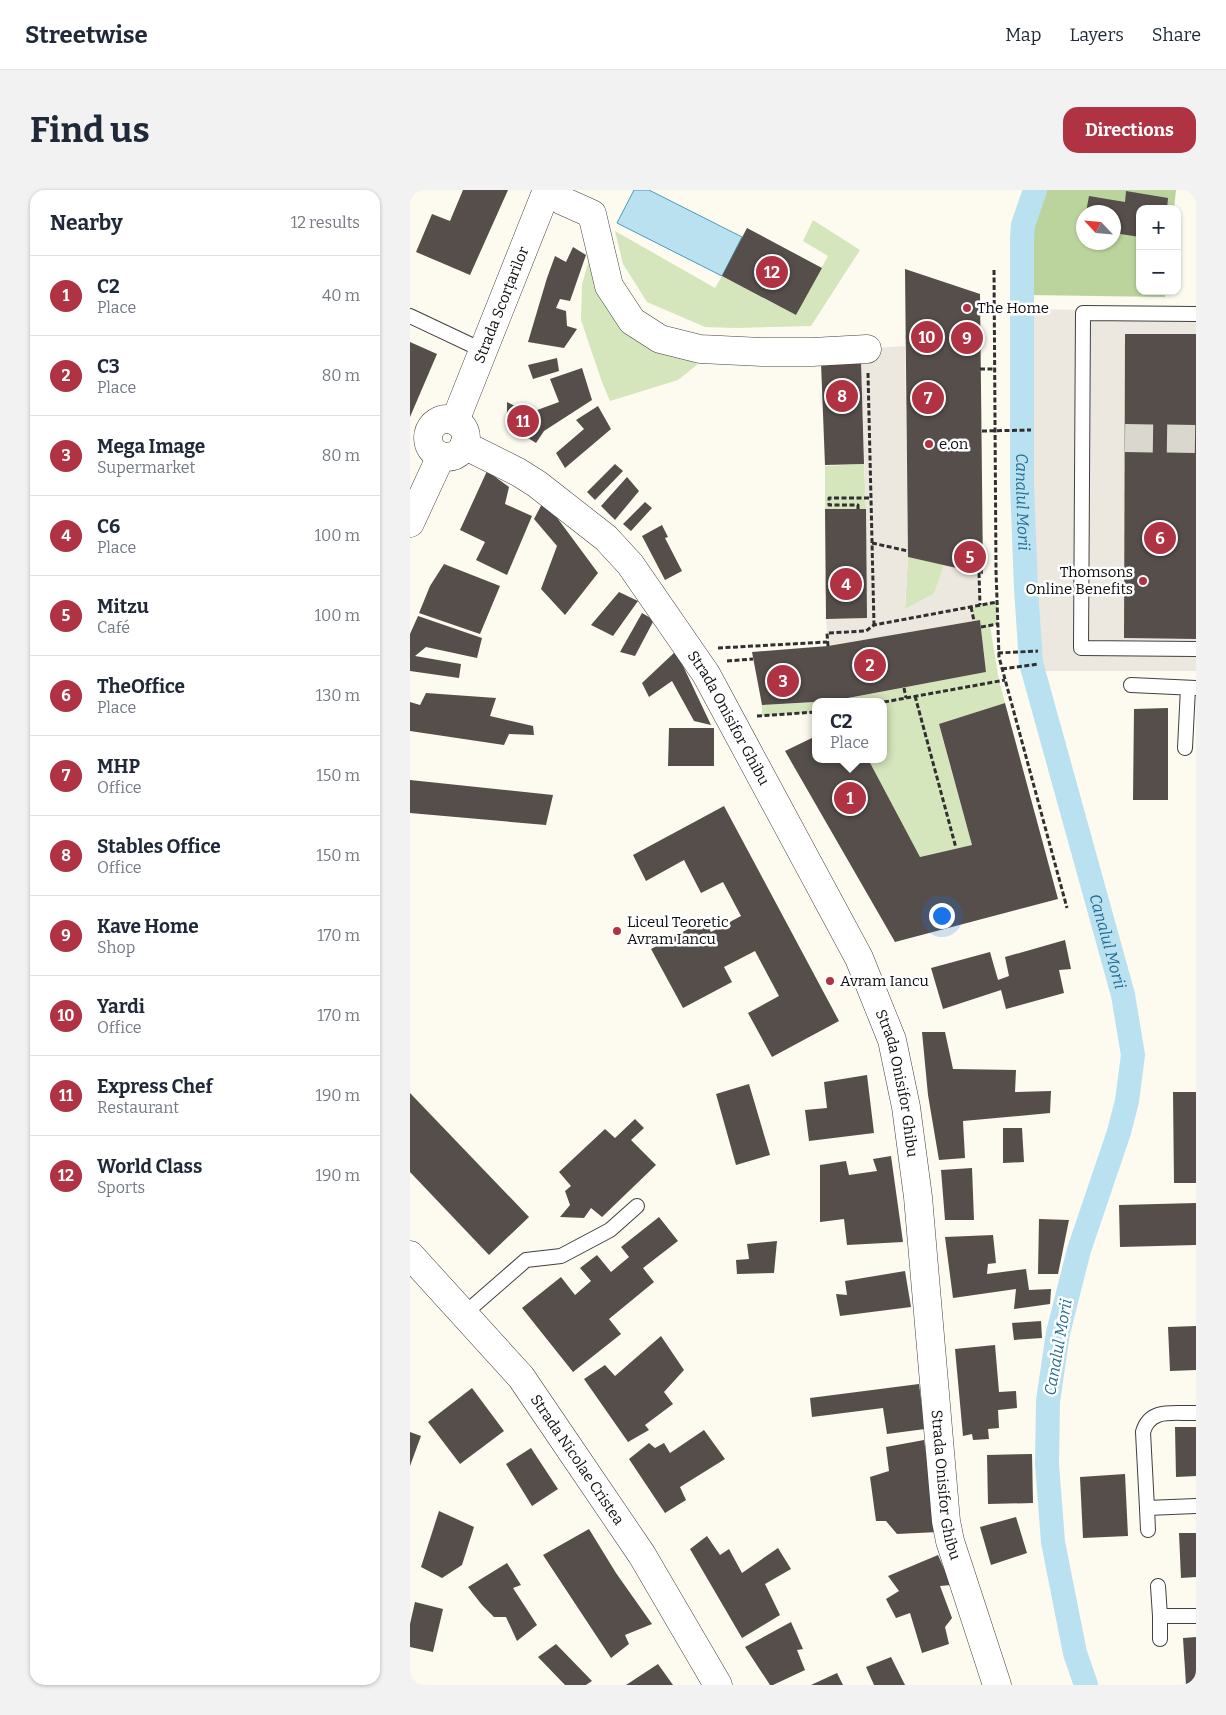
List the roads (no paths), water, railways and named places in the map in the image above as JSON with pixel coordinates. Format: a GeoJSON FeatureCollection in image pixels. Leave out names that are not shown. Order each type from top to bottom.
{"type":"FeatureCollection","features":[{"type":"Feature","properties":{"kind":"street"},"geometry":{"type":"LineString","coordinates":[[555,196],[592,214],[609,286],[632,321],[660,339],[700,349],[762,352],[867,349]]}},
{"type":"Feature","properties":{"kind":"street","name":"Strada Scorțarilor"},"geometry":{"type":"LineString","coordinates":[[410,523],[454,440],[482,350],[555,196]]}},
{"type":"Feature","properties":{"kind":"street","name":"Strada Onisifor Ghibu"},"geometry":{"type":"LineString","coordinates":[[454,440],[518,472],[537,484],[606,538],[630,564],[706,674],[859,958],[892,1040],[906,1107],[918,1197],[946,1521],[998,1685]]}},
{"type":"Feature","properties":{"kind":"street","name":"Strada Nicolae Cristea"},"geometry":{"type":"LineString","coordinates":[[410,1255],[521,1377],[642,1555],[718,1685]]}},
{"type":"Feature","properties":{"kind":"lane"},"geometry":{"type":"LineString","coordinates":[[1196,314],[1083,313],[1081,648],[1196,649]]}},
{"type":"Feature","properties":{"kind":"lane"},"geometry":{"type":"LineString","coordinates":[[410,316],[482,350]]}},
{"type":"Feature","properties":{"kind":"lane"},"geometry":{"type":"LineString","coordinates":[[1131,684],[1192,688],[1185,748]]}},
{"type":"Feature","properties":{"kind":"lane"},"geometry":{"type":"LineString","coordinates":[[464,1314],[526,1260],[561,1256],[610,1230],[637,1206]]}},
{"type":"Feature","properties":{"kind":"lane"},"geometry":{"type":"LineString","coordinates":[[1148,1530],[1143,1432],[1146,1422],[1155,1415],[1196,1413]]}},
{"type":"Feature","properties":{"kind":"lane"},"geometry":{"type":"LineString","coordinates":[[1147,1508],[1196,1506]]}},
{"type":"Feature","properties":{"kind":"lane"},"geometry":{"type":"LineString","coordinates":[[1158,1586],[1160,1639]]}},
{"type":"Feature","properties":{"kind":"lane"},"geometry":{"type":"LineString","coordinates":[[1160,1616],[1196,1616]]}},
{"type":"Feature","properties":{"kind":"water"},"geometry":{"type":"Polygon","coordinates":[[[634,190],[649,190],[742,237],[722,276],[617,223],[634,190]]]}},
{"type":"Feature","properties":{"kind":"waterway","name":"Canalul Morii"},"geometry":{"type":"LineString","coordinates":[[1035,190],[1023,225],[1022,238],[1022,484],[1031,663],[1123,995],[1133,1055],[1127,1101],[1119,1132],[1079,1250],[1058,1333],[1048,1401],[1047,1464],[1053,1542],[1075,1653],[1086,1685]]}},
{"type":"Feature","properties":{"kind":"tunnel"},"geometry":{"type":"LineString","coordinates":[[1125,438],[1196,439]]}},
{"type":"Feature","properties":{"kind":"place","name":"World Class"},"geometry":{"type":"Point","coordinates":[772,272]}},
{"type":"Feature","properties":{"kind":"place","name":"The Home"},"geometry":{"type":"Point","coordinates":[967,308]}},
{"type":"Feature","properties":{"kind":"place","name":"Yardi"},"geometry":{"type":"Point","coordinates":[927,337]}},
{"type":"Feature","properties":{"kind":"place","name":"Kave Home"},"geometry":{"type":"Point","coordinates":[967,338]}},
{"type":"Feature","properties":{"kind":"place","name":"Stables Office"},"geometry":{"type":"Point","coordinates":[842,396]}},
{"type":"Feature","properties":{"kind":"place","name":"MHP"},"geometry":{"type":"Point","coordinates":[928,398]}},
{"type":"Feature","properties":{"kind":"place","name":"Express Chef"},"geometry":{"type":"Point","coordinates":[523,421]}},
{"type":"Feature","properties":{"kind":"place","name":"e.on"},"geometry":{"type":"Point","coordinates":[929,444]}},
{"type":"Feature","properties":{"kind":"place","name":"TheOffice"},"geometry":{"type":"Point","coordinates":[1160,538]}},
{"type":"Feature","properties":{"kind":"place","name":"Mitzu"},"geometry":{"type":"Point","coordinates":[970,557]}},
{"type":"Feature","properties":{"kind":"place","name":"Thomsons Online Benefits"},"geometry":{"type":"Point","coordinates":[1143,581]}},
{"type":"Feature","properties":{"kind":"place","name":"C6"},"geometry":{"type":"Point","coordinates":[846,584]}},
{"type":"Feature","properties":{"kind":"place","name":"C3"},"geometry":{"type":"Point","coordinates":[870,665]}},
{"type":"Feature","properties":{"kind":"place","name":"Mega Image"},"geometry":{"type":"Point","coordinates":[783,681]}},
{"type":"Feature","properties":{"kind":"place","name":"C2"},"geometry":{"type":"Point","coordinates":[850,798]}},
{"type":"Feature","properties":{"kind":"place","name":"Liceul Teoretic Avram Iancu"},"geometry":{"type":"Point","coordinates":[617,931]}},
{"type":"Feature","properties":{"kind":"place","name":"Avram Iancu"},"geometry":{"type":"Point","coordinates":[830,981]}}]}
